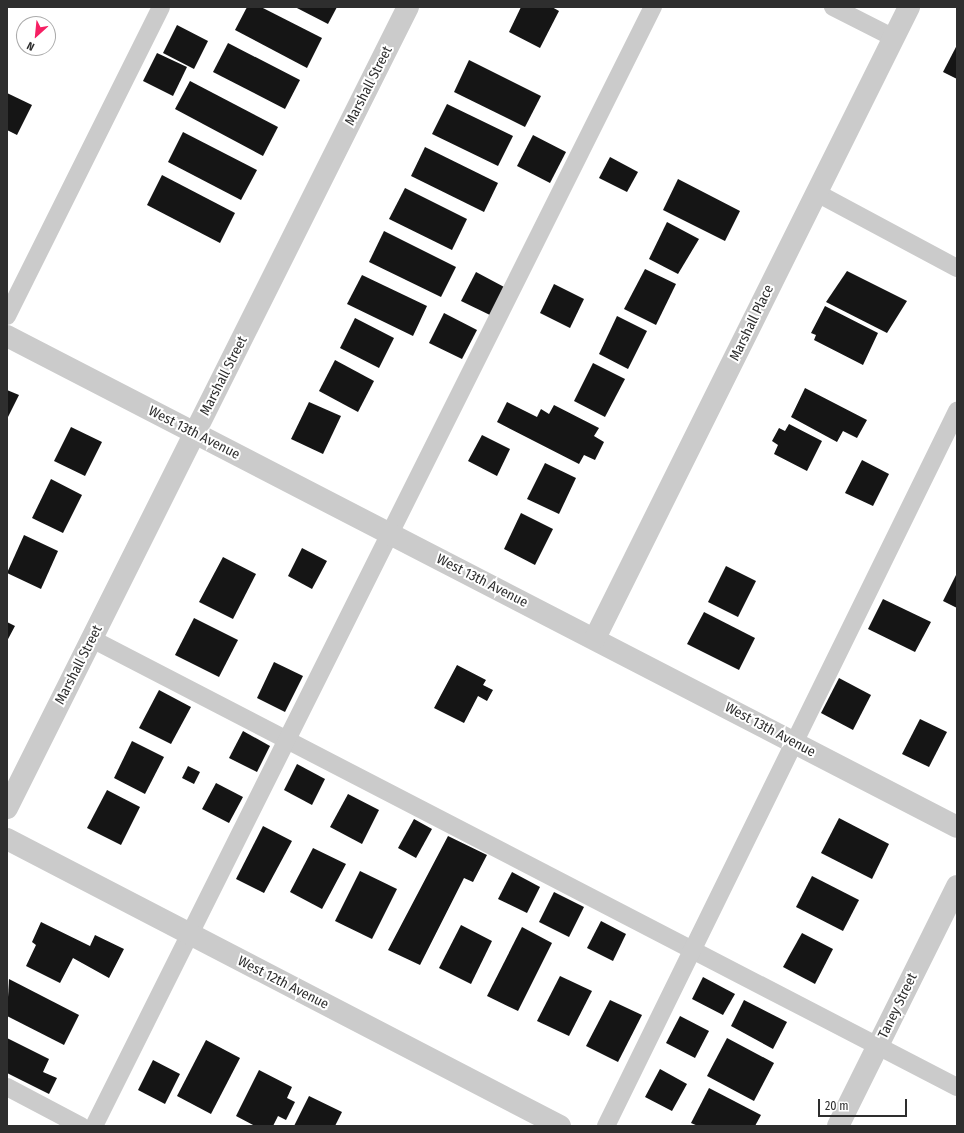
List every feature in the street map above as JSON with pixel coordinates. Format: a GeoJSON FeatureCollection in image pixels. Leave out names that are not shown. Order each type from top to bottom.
{"type":"FeatureCollection","features":[{"type":"Feature","properties":{"kind":"street","name":"Marshall Street"},"geometry":{"type":"LineString","coordinates":[[7,808],[408,7]]}},
{"type":"Feature","properties":{"kind":"street","name":"Marshall Place"},"geometry":{"type":"LineString","coordinates":[[595,638],[909,7]]}},
{"type":"Feature","properties":{"kind":"street","name":"West 13th Avenue"},"geometry":{"type":"LineString","coordinates":[[7,336],[195,434],[595,638],[957,827]]}},
{"type":"Feature","properties":{"kind":"street","name":"West 12th Avenue"},"geometry":{"type":"LineString","coordinates":[[7,839],[560,1126]]}},
{"type":"Feature","properties":{"kind":"street","name":"Taney Street"},"geometry":{"type":"LineString","coordinates":[[838,1126],[957,886]]}},
{"type":"Feature","properties":{"kind":"lane"},"geometry":{"type":"LineString","coordinates":[[7,316],[161,7]]}},
{"type":"Feature","properties":{"kind":"lane"},"geometry":{"type":"LineString","coordinates":[[94,1126],[654,7]]}},
{"type":"Feature","properties":{"kind":"lane"},"geometry":{"type":"LineString","coordinates":[[833,7],[894,38]]}},
{"type":"Feature","properties":{"kind":"lane"},"geometry":{"type":"LineString","coordinates":[[817,193],[957,268]]}},
{"type":"Feature","properties":{"kind":"lane"},"geometry":{"type":"LineString","coordinates":[[606,1126],[796,743],[957,411]]}},
{"type":"Feature","properties":{"kind":"lane"},"geometry":{"type":"LineString","coordinates":[[92,639],[288,739],[957,1087]]}},
{"type":"Feature","properties":{"kind":"lane"},"geometry":{"type":"LineString","coordinates":[[7,1087],[81,1126]]}},
{"type":"Feature","properties":{"kind":"building"},"geometry":{"type":"Polygon","coordinates":[[[247,7],[261,7],[322,38],[307,68],[235,30],[247,7]]]}},
{"type":"Feature","properties":{"kind":"building"},"geometry":{"type":"Polygon","coordinates":[[[295,7],[337,7],[328,24],[295,7]]]}},
{"type":"Feature","properties":{"kind":"building"},"geometry":{"type":"Polygon","coordinates":[[[521,7],[552,7],[559,11],[540,48],[509,32],[521,7]]]}},
{"type":"Feature","properties":{"kind":"building"},"geometry":{"type":"Polygon","coordinates":[[[177,25],[208,41],[194,69],[163,53],[177,25]]]}},
{"type":"Feature","properties":{"kind":"building"},"geometry":{"type":"Polygon","coordinates":[[[228,43],[300,80],[285,109],[213,72],[228,43]]]}},
{"type":"Feature","properties":{"kind":"building"},"geometry":{"type":"Polygon","coordinates":[[[957,45],[957,79],[943,72],[957,45]]]}},
{"type":"Feature","properties":{"kind":"building"},"geometry":{"type":"Polygon","coordinates":[[[157,53],[187,67],[173,96],[143,81],[157,53]]]}},
{"type":"Feature","properties":{"kind":"building"},"geometry":{"type":"Polygon","coordinates":[[[469,60],[541,96],[525,127],[454,92],[469,60]]]}},
{"type":"Feature","properties":{"kind":"building"},"geometry":{"type":"Polygon","coordinates":[[[190,81],[278,127],[263,156],[175,109],[190,81]]]}},
{"type":"Feature","properties":{"kind":"building"},"geometry":{"type":"Polygon","coordinates":[[[7,93],[32,105],[17,135],[7,130],[7,93]]]}},
{"type":"Feature","properties":{"kind":"building"},"geometry":{"type":"Polygon","coordinates":[[[447,104],[513,136],[498,166],[432,134],[447,104]]]}},
{"type":"Feature","properties":{"kind":"building"},"geometry":{"type":"Polygon","coordinates":[[[183,132],[257,170],[241,200],[168,162],[183,132]]]}},
{"type":"Feature","properties":{"kind":"building"},"geometry":{"type":"Polygon","coordinates":[[[533,135],[566,152],[550,183],[517,166],[533,135]]]}},
{"type":"Feature","properties":{"kind":"building"},"geometry":{"type":"Polygon","coordinates":[[[425,147],[498,183],[484,212],[411,176],[425,147]]]}},
{"type":"Feature","properties":{"kind":"building"},"geometry":{"type":"Polygon","coordinates":[[[610,157],[638,172],[627,192],[599,178],[610,157]]]}},
{"type":"Feature","properties":{"kind":"building"},"geometry":{"type":"Polygon","coordinates":[[[162,175],[235,213],[220,243],[147,205],[162,175]]]}},
{"type":"Feature","properties":{"kind":"building"},"geometry":{"type":"Polygon","coordinates":[[[678,179],[740,211],[725,241],[663,210],[678,179]]]}},
{"type":"Feature","properties":{"kind":"building"},"geometry":{"type":"Polygon","coordinates":[[[405,188],[467,219],[452,250],[389,219],[405,188]]]}},
{"type":"Feature","properties":{"kind":"building"},"geometry":{"type":"Polygon","coordinates":[[[667,222],[699,239],[678,274],[649,259],[667,222]]]}},
{"type":"Feature","properties":{"kind":"building"},"geometry":{"type":"Polygon","coordinates":[[[384,231],[456,267],[441,297],[369,262],[384,231]]]}},
{"type":"Feature","properties":{"kind":"building"},"geometry":{"type":"Polygon","coordinates":[[[645,269],[676,284],[656,325],[624,309],[645,269]]]}},
{"type":"Feature","properties":{"kind":"building"},"geometry":{"type":"Polygon","coordinates":[[[847,271],[907,301],[887,333],[826,302],[847,271]]]}},
{"type":"Feature","properties":{"kind":"building"},"geometry":{"type":"Polygon","coordinates":[[[476,272],[506,288],[492,316],[461,301],[476,272]]]}},
{"type":"Feature","properties":{"kind":"building"},"geometry":{"type":"Polygon","coordinates":[[[362,275],[427,306],[413,336],[347,304],[362,275]]]}},
{"type":"Feature","properties":{"kind":"building"},"geometry":{"type":"Polygon","coordinates":[[[554,284],[584,299],[570,328],[540,313],[554,284]]]}},
{"type":"Feature","properties":{"kind":"building"},"geometry":{"type":"Polygon","coordinates":[[[825,306],[878,333],[863,365],[814,340],[816,335],[811,333],[825,306]]]}},
{"type":"Feature","properties":{"kind":"building"},"geometry":{"type":"Polygon","coordinates":[[[444,313],[477,330],[462,359],[429,343],[444,313]]]}},
{"type":"Feature","properties":{"kind":"building"},"geometry":{"type":"Polygon","coordinates":[[[617,316],[647,331],[628,369],[599,354],[617,316]]]}},
{"type":"Feature","properties":{"kind":"building"},"geometry":{"type":"Polygon","coordinates":[[[355,318],[394,338],[379,368],[340,348],[355,318]]]}},
{"type":"Feature","properties":{"kind":"building"},"geometry":{"type":"Polygon","coordinates":[[[335,360],[374,381],[358,412],[319,391],[335,360]]]}},
{"type":"Feature","properties":{"kind":"building"},"geometry":{"type":"Polygon","coordinates":[[[593,363],[625,379],[605,417],[574,401],[593,363]]]}},
{"type":"Feature","properties":{"kind":"building"},"geometry":{"type":"Polygon","coordinates":[[[805,388],[867,420],[857,438],[843,431],[837,442],[791,417],[805,388]]]}},
{"type":"Feature","properties":{"kind":"building"},"geometry":{"type":"Polygon","coordinates":[[[7,390],[19,395],[7,419],[7,390]]]}},
{"type":"Feature","properties":{"kind":"building"},"geometry":{"type":"Polygon","coordinates":[[[309,402],[341,416],[323,454],[291,439],[309,402]]]}},
{"type":"Feature","properties":{"kind":"building"},"geometry":{"type":"Polygon","coordinates":[[[507,402],[537,417],[541,409],[549,414],[554,405],[599,428],[594,436],[604,442],[595,460],[584,455],[579,464],[497,422],[507,402]]]}},
{"type":"Feature","properties":{"kind":"building"},"geometry":{"type":"Polygon","coordinates":[[[789,424],[822,441],[807,471],[774,454],[778,445],[772,441],[779,428],[785,431],[789,424]]]}},
{"type":"Feature","properties":{"kind":"building"},"geometry":{"type":"Polygon","coordinates":[[[71,427],[102,442],[85,476],[54,461],[71,427]]]}},
{"type":"Feature","properties":{"kind":"building"},"geometry":{"type":"Polygon","coordinates":[[[482,435],[510,449],[497,476],[468,461],[482,435]]]}},
{"type":"Feature","properties":{"kind":"building"},"geometry":{"type":"Polygon","coordinates":[[[862,460],[889,474],[873,506],[845,493],[862,460]]]}},
{"type":"Feature","properties":{"kind":"building"},"geometry":{"type":"Polygon","coordinates":[[[545,463],[576,478],[559,514],[527,499],[545,463]]]}},
{"type":"Feature","properties":{"kind":"building"},"geometry":{"type":"Polygon","coordinates":[[[51,479],[82,495],[63,533],[32,518],[51,479]]]}},
{"type":"Feature","properties":{"kind":"building"},"geometry":{"type":"Polygon","coordinates":[[[521,513],[553,529],[535,565],[504,549],[521,513]]]}},
{"type":"Feature","properties":{"kind":"building"},"geometry":{"type":"Polygon","coordinates":[[[24,535],[58,551],[41,589],[7,573],[24,535]]]}},
{"type":"Feature","properties":{"kind":"building"},"geometry":{"type":"Polygon","coordinates":[[[302,548],[327,561],[312,589],[288,576],[302,548]]]}},
{"type":"Feature","properties":{"kind":"building"},"geometry":{"type":"Polygon","coordinates":[[[223,557],[256,574],[233,619],[199,602],[223,557]]]}},
{"type":"Feature","properties":{"kind":"building"},"geometry":{"type":"Polygon","coordinates":[[[726,566],[756,581],[738,617],[708,602],[726,566]]]}},
{"type":"Feature","properties":{"kind":"building"},"geometry":{"type":"Polygon","coordinates":[[[957,573],[957,608],[943,601],[957,573]]]}},
{"type":"Feature","properties":{"kind":"building"},"geometry":{"type":"Polygon","coordinates":[[[883,599],[931,622],[915,652],[868,629],[883,599]]]}},
{"type":"Feature","properties":{"kind":"building"},"geometry":{"type":"Polygon","coordinates":[[[704,612],[755,638],[739,670],[687,644],[704,612]]]}},
{"type":"Feature","properties":{"kind":"building"},"geometry":{"type":"Polygon","coordinates":[[[194,618],[238,640],[219,677],[175,655],[194,618]]]}},
{"type":"Feature","properties":{"kind":"building"},"geometry":{"type":"Polygon","coordinates":[[[7,622],[15,626],[7,641],[7,622]]]}},
{"type":"Feature","properties":{"kind":"building"},"geometry":{"type":"Polygon","coordinates":[[[274,662],[303,676],[285,712],[257,698],[274,662]]]}},
{"type":"Feature","properties":{"kind":"building"},"geometry":{"type":"Polygon","coordinates":[[[457,665],[486,680],[483,685],[493,690],[487,701],[478,696],[464,723],[434,708],[457,665]]]}},
{"type":"Feature","properties":{"kind":"building"},"geometry":{"type":"Polygon","coordinates":[[[839,678],[871,695],[853,730],[821,713],[839,678]]]}},
{"type":"Feature","properties":{"kind":"building"},"geometry":{"type":"Polygon","coordinates":[[[159,690],[191,707],[171,744],[139,728],[159,690]]]}},
{"type":"Feature","properties":{"kind":"building"},"geometry":{"type":"Polygon","coordinates":[[[920,719],[947,732],[929,767],[902,754],[920,719]]]}},
{"type":"Feature","properties":{"kind":"building"},"geometry":{"type":"Polygon","coordinates":[[[243,731],[270,746],[257,772],[229,758],[243,731]]]}},
{"type":"Feature","properties":{"kind":"building"},"geometry":{"type":"Polygon","coordinates":[[[132,741],[164,757],[145,794],[114,778],[132,741]]]}},
{"type":"Feature","properties":{"kind":"building"},"geometry":{"type":"Polygon","coordinates":[[[297,764],[325,779],[312,805],[284,790],[297,764]]]}},
{"type":"Feature","properties":{"kind":"building"},"geometry":{"type":"Polygon","coordinates":[[[188,766],[200,772],[194,784],[182,778],[188,766]]]}},
{"type":"Feature","properties":{"kind":"building"},"geometry":{"type":"Polygon","coordinates":[[[216,783],[243,797],[229,823],[202,809],[216,783]]]}},
{"type":"Feature","properties":{"kind":"building"},"geometry":{"type":"Polygon","coordinates":[[[107,790],[140,807],[121,845],[87,828],[107,790]]]}},
{"type":"Feature","properties":{"kind":"building"},"geometry":{"type":"Polygon","coordinates":[[[348,794],[379,810],[362,844],[330,827],[348,794]]]}},
{"type":"Feature","properties":{"kind":"building"},"geometry":{"type":"Polygon","coordinates":[[[839,818],[889,844],[872,879],[821,853],[839,818]]]}},
{"type":"Feature","properties":{"kind":"building"},"geometry":{"type":"Polygon","coordinates":[[[414,819],[432,829],[416,858],[398,848],[414,819]]]}},
{"type":"Feature","properties":{"kind":"building"},"geometry":{"type":"Polygon","coordinates":[[[263,826],[292,841],[264,893],[236,879],[263,826]]]}},
{"type":"Feature","properties":{"kind":"building"},"geometry":{"type":"Polygon","coordinates":[[[448,836],[487,855],[473,882],[464,878],[420,965],[388,950],[448,836]]]}},
{"type":"Feature","properties":{"kind":"building"},"geometry":{"type":"Polygon","coordinates":[[[313,848],[346,864],[322,909],[290,892],[313,848]]]}},
{"type":"Feature","properties":{"kind":"building"},"geometry":{"type":"Polygon","coordinates":[[[360,871],[397,889],[372,939],[335,921],[360,871]]]}},
{"type":"Feature","properties":{"kind":"building"},"geometry":{"type":"Polygon","coordinates":[[[512,872],[540,887],[527,913],[498,899],[512,872]]]}},
{"type":"Feature","properties":{"kind":"building"},"geometry":{"type":"Polygon","coordinates":[[[812,876],[859,900],[843,931],[796,907],[812,876]]]}},
{"type":"Feature","properties":{"kind":"building"},"geometry":{"type":"Polygon","coordinates":[[[554,892],[584,907],[569,937],[539,922],[554,892]]]}},
{"type":"Feature","properties":{"kind":"building"},"geometry":{"type":"Polygon","coordinates":[[[601,921],[626,934],[613,961],[587,948],[601,921]]]}},
{"type":"Feature","properties":{"kind":"building"},"geometry":{"type":"Polygon","coordinates":[[[41,922],[90,946],[95,935],[124,949],[109,978],[73,958],[60,983],[26,966],[36,945],[32,942],[41,922]]]}},
{"type":"Feature","properties":{"kind":"building"},"geometry":{"type":"Polygon","coordinates":[[[461,925],[492,941],[471,984],[439,968],[461,925]]]}},
{"type":"Feature","properties":{"kind":"building"},"geometry":{"type":"Polygon","coordinates":[[[522,927],[552,943],[518,1011],[487,996],[522,927]]]}},
{"type":"Feature","properties":{"kind":"building"},"geometry":{"type":"Polygon","coordinates":[[[802,933],[833,949],[815,984],[783,967],[802,933]]]}},
{"type":"Feature","properties":{"kind":"building"},"geometry":{"type":"Polygon","coordinates":[[[560,976],[592,991],[569,1036],[537,1021],[560,976]]]}},
{"type":"Feature","properties":{"kind":"building"},"geometry":{"type":"Polygon","coordinates":[[[703,977],[735,994],[723,1015],[692,999],[703,977]]]}},
{"type":"Feature","properties":{"kind":"building"},"geometry":{"type":"Polygon","coordinates":[[[9,979],[79,1015],[64,1045],[7,1016],[9,979]]]}},
{"type":"Feature","properties":{"kind":"building"},"geometry":{"type":"Polygon","coordinates":[[[610,1000],[642,1015],[618,1062],[586,1046],[610,1000]]]}},
{"type":"Feature","properties":{"kind":"building"},"geometry":{"type":"Polygon","coordinates":[[[744,1000],[787,1022],[773,1049],[731,1026],[744,1000]]]}},
{"type":"Feature","properties":{"kind":"building"},"geometry":{"type":"Polygon","coordinates":[[[680,1016],[709,1031],[695,1058],[666,1043],[680,1016]]]}},
{"type":"Feature","properties":{"kind":"building"},"geometry":{"type":"Polygon","coordinates":[[[7,1038],[49,1059],[43,1072],[57,1078],[49,1094],[7,1073],[7,1038]]]}},
{"type":"Feature","properties":{"kind":"building"},"geometry":{"type":"Polygon","coordinates":[[[727,1038],[774,1063],[754,1101],[707,1076],[727,1038]]]}},
{"type":"Feature","properties":{"kind":"building"},"geometry":{"type":"Polygon","coordinates":[[[206,1040],[240,1058],[211,1114],[177,1096],[206,1040]]]}},
{"type":"Feature","properties":{"kind":"building"},"geometry":{"type":"Polygon","coordinates":[[[153,1060],[180,1074],[165,1104],[138,1090],[153,1060]]]}},
{"type":"Feature","properties":{"kind":"building"},"geometry":{"type":"Polygon","coordinates":[[[660,1069],[687,1084],[672,1111],[645,1097],[660,1069]]]}},
{"type":"Feature","properties":{"kind":"building"},"geometry":{"type":"Polygon","coordinates":[[[259,1070],[292,1087],[287,1098],[295,1102],[286,1120],[278,1116],[273,1126],[255,1126],[236,1116],[259,1070]]]}},
{"type":"Feature","properties":{"kind":"building"},"geometry":{"type":"Polygon","coordinates":[[[709,1088],[761,1115],[755,1126],[698,1126],[691,1123],[709,1088]]]}},
{"type":"Feature","properties":{"kind":"building"},"geometry":{"type":"Polygon","coordinates":[[[309,1096],[342,1112],[335,1126],[294,1126],[309,1096]]]}}]}
